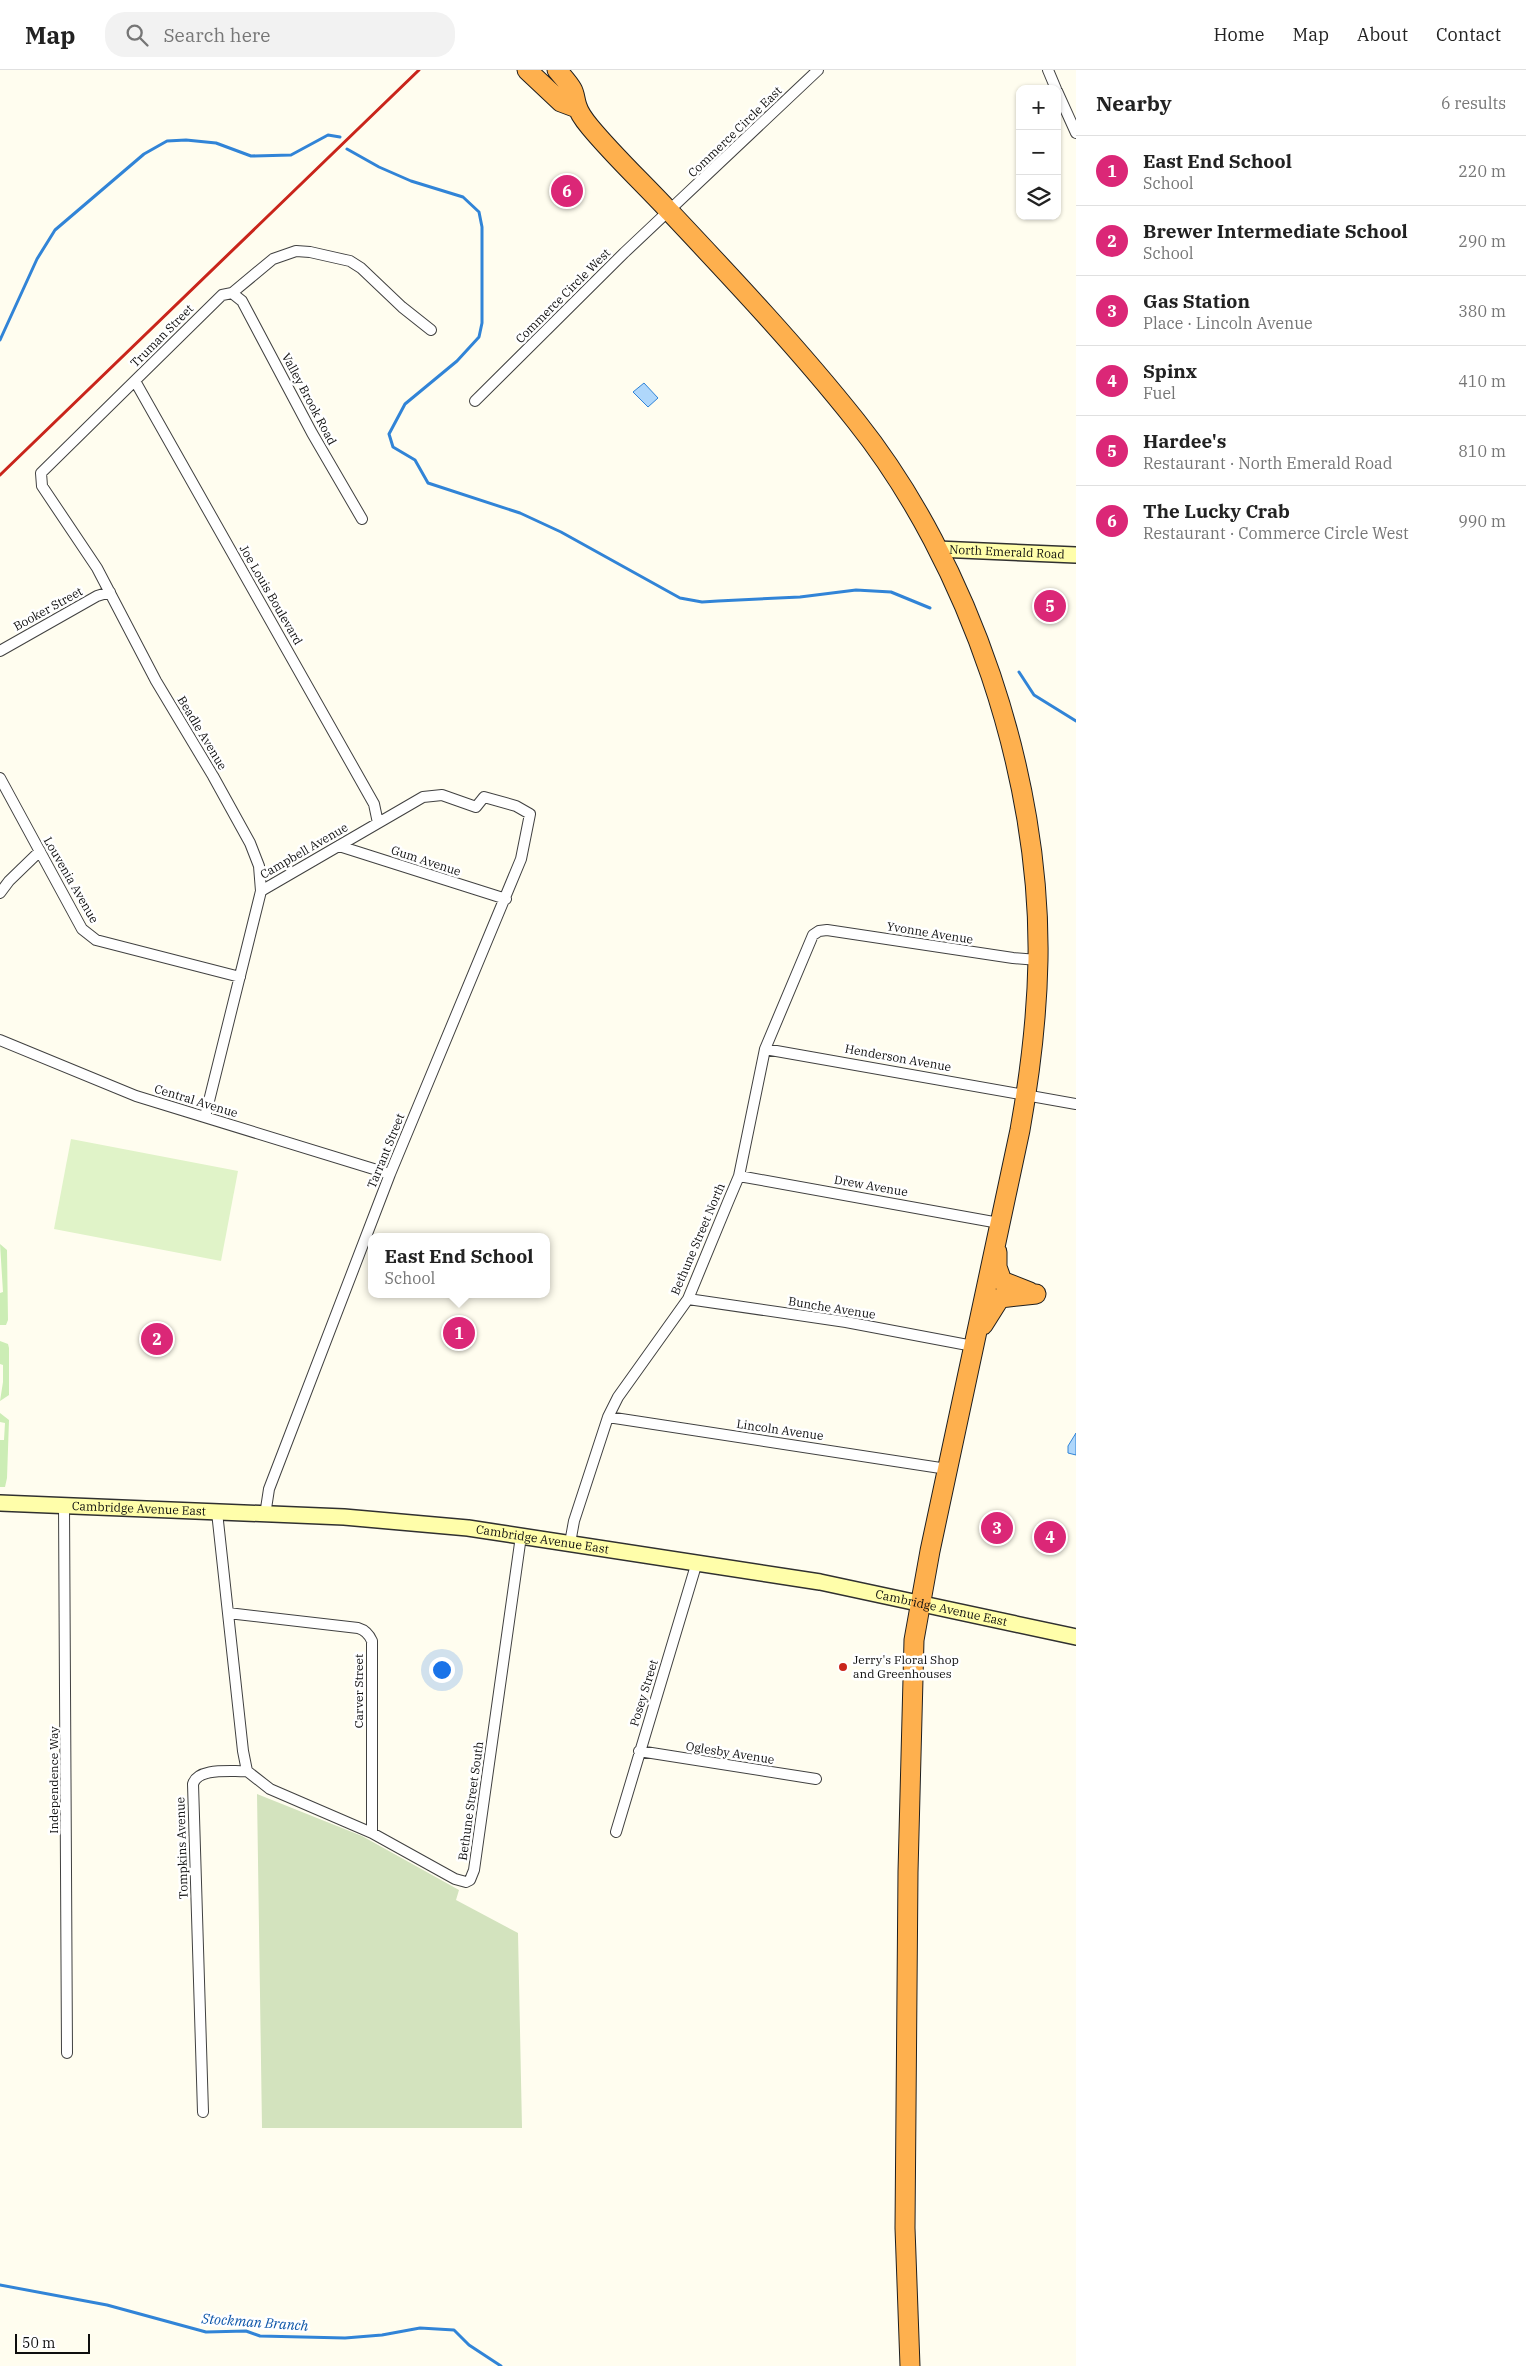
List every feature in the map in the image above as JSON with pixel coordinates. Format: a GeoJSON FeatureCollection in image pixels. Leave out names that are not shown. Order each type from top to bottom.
{"type":"FeatureCollection","features":[{"type":"Feature","properties":{"kind":"highway"},"geometry":{"type":"LineString","coordinates":[[527,70],[561,102],[577,108]]}},
{"type":"Feature","properties":{"kind":"highway"},"geometry":{"type":"LineString","coordinates":[[557,70],[573,91],[577,108],[588,126],[670,212],[813,369],[857,422],[886,463],[937,549],[982,650],[999,699],[1025,808],[1033,869],[1038,960],[1034,1032],[1026,1093],[947,1469],[914,1640],[908,1872],[905,2228],[910,2366]]}},
{"type":"Feature","properties":{"kind":"highway"},"geometry":{"type":"LineString","coordinates":[[973,1344],[991,1309],[1000,1298],[1036,1294],[1002,1280],[997,1267],[998,1227]]}},
{"type":"Feature","properties":{"kind":"main road","name":"North Emerald Road"},"geometry":{"type":"LineString","coordinates":[[937,549],[1076,555]]}},
{"type":"Feature","properties":{"kind":"main road","name":"Cambridge Avenue East"},"geometry":{"type":"LineString","coordinates":[[0,1503],[418,1522],[812,1580],[1076,1637]]}},
{"type":"Feature","properties":{"kind":"street","name":"Commerce Circle East"},"geometry":{"type":"LineString","coordinates":[[670,212],[818,70]]}},
{"type":"Feature","properties":{"kind":"street"},"geometry":{"type":"LineString","coordinates":[[1048,70],[1055,85]]}},
{"type":"Feature","properties":{"kind":"street"},"geometry":{"type":"LineString","coordinates":[[1061,99],[1076,133]]}},
{"type":"Feature","properties":{"kind":"street","name":"Commerce Circle West"},"geometry":{"type":"LineString","coordinates":[[475,401],[621,256],[670,212]]}},
{"type":"Feature","properties":{"kind":"street","name":"Truman Street"},"geometry":{"type":"LineString","coordinates":[[110,592],[97,568],[42,486],[40,478],[43,469],[222,295],[232,293],[273,259],[296,251],[310,252],[350,262],[361,268],[402,307],[431,330]]}},
{"type":"Feature","properties":{"kind":"street","name":"Valley Brook Road"},"geometry":{"type":"LineString","coordinates":[[232,293],[242,301],[312,433],[362,519]]}},
{"type":"Feature","properties":{"kind":"street","name":"Joe Louis Boulevard"},"geometry":{"type":"LineString","coordinates":[[135,381],[374,804],[378,824]]}},
{"type":"Feature","properties":{"kind":"street","name":"Booker Street"},"geometry":{"type":"LineString","coordinates":[[0,651],[97,596],[110,592]]}},
{"type":"Feature","properties":{"kind":"street","name":"Beadle Avenue"},"geometry":{"type":"LineString","coordinates":[[110,592],[156,681],[213,776],[250,843],[259,866],[261,891]]}},
{"type":"Feature","properties":{"kind":"street","name":"Louvenia Avenue"},"geometry":{"type":"LineString","coordinates":[[0,778],[82,929],[88,935],[96,940],[240,977]]}},
{"type":"Feature","properties":{"kind":"street","name":"Campbell Avenue"},"geometry":{"type":"LineString","coordinates":[[204,1117],[261,891],[417,800],[430,795],[442,795],[476,807],[484,797],[516,806]]}},
{"type":"Feature","properties":{"kind":"street","name":"Tarrant Street"},"geometry":{"type":"LineString","coordinates":[[264,1515],[269,1488],[390,1174],[506,899],[521,859],[530,814],[516,806]]}},
{"type":"Feature","properties":{"kind":"street","name":"Gum Avenue"},"geometry":{"type":"LineString","coordinates":[[339,846],[506,899]]}},
{"type":"Feature","properties":{"kind":"street"},"geometry":{"type":"LineString","coordinates":[[0,893],[8,881],[40,851]]}},
{"type":"Feature","properties":{"kind":"street","name":"Yvonne Avenue"},"geometry":{"type":"LineString","coordinates":[[819,931],[827,930],[1004,957],[1038,960]]}},
{"type":"Feature","properties":{"kind":"street","name":"Bethune Street North"},"geometry":{"type":"LineString","coordinates":[[570,1543],[574,1521],[608,1417],[628,1380],[688,1298],[739,1176],[765,1049],[810,940],[819,931]]}},
{"type":"Feature","properties":{"kind":"street","name":"Central Avenue"},"geometry":{"type":"LineString","coordinates":[[0,1040],[136,1096],[390,1174]]}},
{"type":"Feature","properties":{"kind":"street","name":"Henderson Avenue"},"geometry":{"type":"LineString","coordinates":[[765,1049],[1026,1093],[1076,1104]]}},
{"type":"Feature","properties":{"kind":"street","name":"Drew Avenue"},"geometry":{"type":"LineString","coordinates":[[739,1176],[998,1227]]}},
{"type":"Feature","properties":{"kind":"street","name":"Bunche Avenue"},"geometry":{"type":"LineString","coordinates":[[688,1298],[973,1344]]}},
{"type":"Feature","properties":{"kind":"street","name":"Lincoln Avenue"},"geometry":{"type":"LineString","coordinates":[[608,1417],[947,1469]]}},
{"type":"Feature","properties":{"kind":"street","name":"Independence Way"},"geometry":{"type":"LineString","coordinates":[[64,1506],[67,2053]]}},
{"type":"Feature","properties":{"kind":"street"},"geometry":{"type":"LineString","coordinates":[[217,1512],[243,1751],[247,1771]]}},
{"type":"Feature","properties":{"kind":"street","name":"Bethune Street South"},"geometry":{"type":"LineString","coordinates":[[247,1771],[270,1790],[372,1833],[455,1879],[466,1882],[472,1876],[521,1536]]}},
{"type":"Feature","properties":{"kind":"street","name":"Posey Street"},"geometry":{"type":"LineString","coordinates":[[616,1832],[697,1562]]}},
{"type":"Feature","properties":{"kind":"street","name":"Carver Street"},"geometry":{"type":"LineString","coordinates":[[228,1613],[358,1628],[366,1631],[370,1636],[372,1641],[372,1833]]}},
{"type":"Feature","properties":{"kind":"street","name":"Oglesby Avenue"},"geometry":{"type":"LineString","coordinates":[[639,1751],[816,1779]]}},
{"type":"Feature","properties":{"kind":"street","name":"Tompkins Avenue"},"geometry":{"type":"LineString","coordinates":[[203,2112],[193,1784],[194,1779],[202,1774],[247,1771]]}},
{"type":"Feature","properties":{"kind":"green space"},"geometry":{"type":"Polygon","coordinates":[[[71,1139],[238,1171],[221,1261],[54,1229],[71,1139]]]}},
{"type":"Feature","properties":{"kind":"green space"},"geometry":{"type":"Polygon","coordinates":[[[0,1244],[7,1250],[8,1320],[6,1325],[0,1325],[0,1293],[3,1292],[0,1244]]]}},
{"type":"Feature","properties":{"kind":"green space"},"geometry":{"type":"Polygon","coordinates":[[[0,1341],[8,1344],[9,1348],[9,1395],[0,1401],[3,1365],[0,1364],[0,1341]]]}},
{"type":"Feature","properties":{"kind":"green space"},"geometry":{"type":"Polygon","coordinates":[[[0,1413],[9,1420],[5,1487],[0,1487],[0,1440],[4,1440],[5,1423],[0,1422],[0,1413]]]}},
{"type":"Feature","properties":{"kind":"green space"},"geometry":{"type":"Polygon","coordinates":[[[257,1794],[362,1836],[459,1890],[456,1900],[518,1933],[522,2128],[262,2128],[257,1794]]]}},
{"type":"Feature","properties":{"kind":"water"},"geometry":{"type":"Polygon","coordinates":[[[644,383],[658,398],[648,407],[633,392],[644,383]]]}},
{"type":"Feature","properties":{"kind":"water"},"geometry":{"type":"Polygon","coordinates":[[[1076,1433],[1076,1455],[1068,1453],[1068,1446],[1076,1433]]]}},
{"type":"Feature","properties":{"kind":"waterway"},"geometry":{"type":"LineString","coordinates":[[0,340],[37,259],[55,230],[144,154],[167,141],[186,140],[216,143],[251,156],[291,155],[328,135],[340,137]]}},
{"type":"Feature","properties":{"kind":"waterway"},"geometry":{"type":"LineString","coordinates":[[347,149],[379,167],[411,181],[463,197],[479,212],[482,227],[482,323],[479,337],[457,361],[405,404],[389,434],[393,447],[415,460],[428,483],[520,513],[561,532],[680,598],[702,602],[800,597],[856,590],[891,592],[930,608]]}},
{"type":"Feature","properties":{"kind":"waterway"},"geometry":{"type":"LineString","coordinates":[[1019,672],[1034,695],[1076,721]]}},
{"type":"Feature","properties":{"kind":"waterway","name":"Stockman Branch"},"geometry":{"type":"LineString","coordinates":[[0,2285],[107,2305],[206,2332],[246,2331],[260,2336],[345,2338],[382,2335],[420,2328],[454,2330],[469,2345],[501,2366]]}},
{"type":"Feature","properties":{"kind":"railway"},"geometry":{"type":"LineString","coordinates":[[0,475],[419,70]]}},
{"type":"Feature","properties":{"kind":"place","name":"The Lucky Crab"},"geometry":{"type":"Point","coordinates":[567,191]}},
{"type":"Feature","properties":{"kind":"place","name":"Hardee's"},"geometry":{"type":"Point","coordinates":[1050,606]}},
{"type":"Feature","properties":{"kind":"place","name":"East End School"},"geometry":{"type":"Point","coordinates":[459,1333]}},
{"type":"Feature","properties":{"kind":"place","name":"Brewer Intermediate School"},"geometry":{"type":"Point","coordinates":[157,1339]}},
{"type":"Feature","properties":{"kind":"place","name":"Gas Station"},"geometry":{"type":"Point","coordinates":[997,1528]}},
{"type":"Feature","properties":{"kind":"place","name":"Spinx"},"geometry":{"type":"Point","coordinates":[1050,1537]}},
{"type":"Feature","properties":{"kind":"place","name":"Jerry's Floral Shop and Greenhouses"},"geometry":{"type":"Point","coordinates":[843,1667]}}]}
